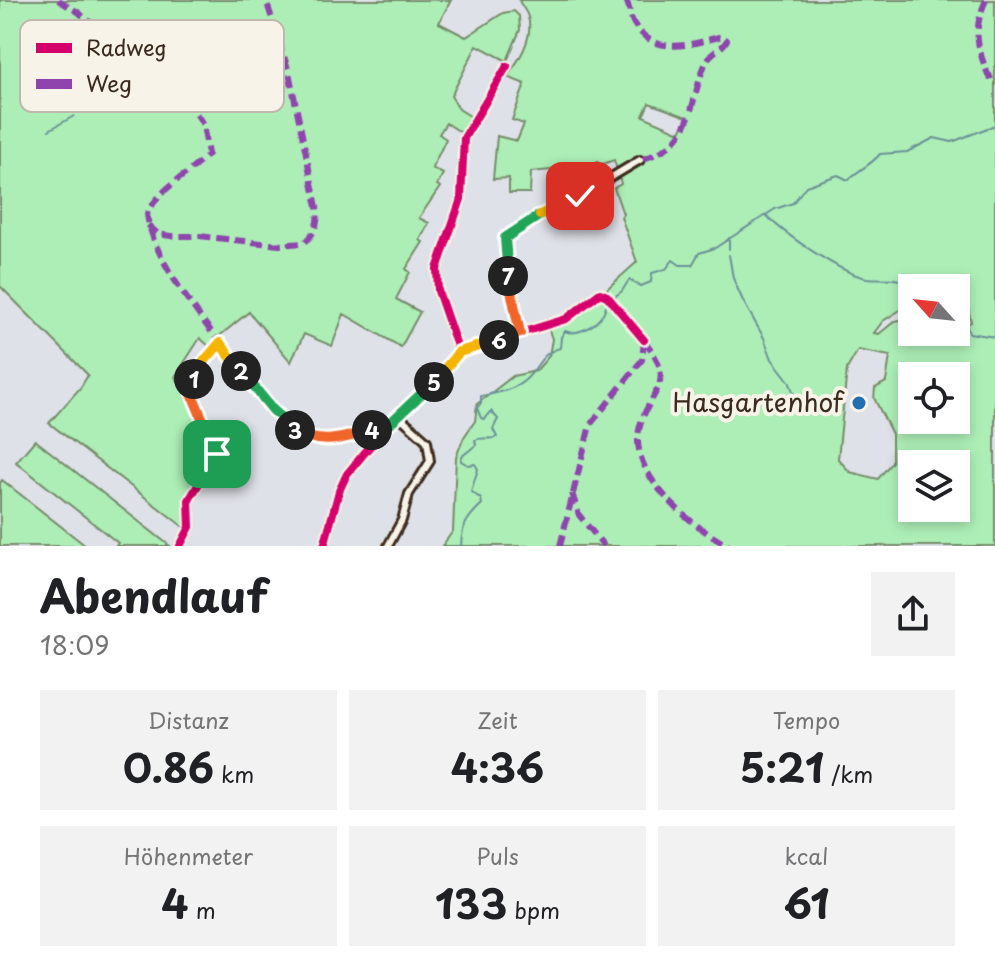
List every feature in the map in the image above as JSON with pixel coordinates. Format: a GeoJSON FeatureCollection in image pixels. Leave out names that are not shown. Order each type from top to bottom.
{"type":"FeatureCollection","features":[{"type":"Feature","properties":{"kind":"street"},"geometry":{"type":"LineString","coordinates":[[459,352],[435,280],[461,199],[464,138],[507,66]]}},
{"type":"Feature","properties":{"kind":"street"},"geometry":{"type":"LineString","coordinates":[[520,333],[508,274],[505,238],[542,213],[580,196],[640,160]]}},
{"type":"Feature","properties":{"kind":"street"},"geometry":{"type":"LineString","coordinates":[[324,546],[339,491],[347,474],[386,427],[441,375],[459,352],[566,319],[606,297],[644,340]]}},
{"type":"Feature","properties":{"kind":"street"},"geometry":{"type":"LineString","coordinates":[[180,546],[190,527],[189,500],[217,454],[191,388],[202,364],[220,343],[273,410],[308,437],[331,440],[386,427]]}},
{"type":"Feature","properties":{"kind":"street"},"geometry":{"type":"LineString","coordinates":[[388,546],[402,520],[409,494],[430,461],[427,441],[399,416]]}},
{"type":"Feature","properties":{"kind":"green space"},"geometry":{"type":"Polygon","coordinates":[[[0,0],[451,0],[439,23],[466,37],[503,13],[514,11],[519,16],[520,30],[507,61],[477,45],[451,96],[459,109],[473,118],[464,134],[446,123],[439,134],[446,139],[432,168],[443,174],[437,185],[440,187],[419,218],[429,223],[420,240],[423,242],[406,269],[410,272],[396,299],[420,312],[401,347],[344,314],[332,346],[304,334],[291,362],[249,312],[217,338],[211,348],[200,338],[175,377],[190,397],[215,452],[185,505],[186,529],[49,423],[88,375],[0,286],[0,0]]]}},
{"type":"Feature","properties":{"kind":"green space"},"geometry":{"type":"Polygon","coordinates":[[[519,0],[995,0],[995,546],[442,546],[453,531],[456,457],[475,421],[477,404],[513,376],[536,371],[549,356],[552,339],[549,330],[599,296],[637,262],[614,188],[621,184],[614,160],[600,165],[598,162],[583,167],[531,172],[530,193],[509,193],[509,178],[493,179],[497,136],[517,141],[524,124],[512,120],[525,84],[507,77],[527,41],[529,25],[519,0]],[[649,103],[643,116],[680,132],[687,117],[649,103]],[[858,350],[847,369],[838,459],[850,472],[878,479],[892,462],[892,434],[874,398],[875,388],[886,382],[890,356],[858,350]]]}},
{"type":"Feature","properties":{"kind":"green space"},"geometry":{"type":"Polygon","coordinates":[[[35,440],[170,546],[116,546],[118,543],[16,462],[35,440]]]}},
{"type":"Feature","properties":{"kind":"green space"},"geometry":{"type":"Polygon","coordinates":[[[2,480],[86,546],[0,546],[2,480]]]}},
{"type":"Feature","properties":{"kind":"waterway"},"geometry":{"type":"LineString","coordinates":[[49,130],[74,116]]}},
{"type":"Feature","properties":{"kind":"waterway"},"geometry":{"type":"LineString","coordinates":[[613,298],[629,280],[641,286],[651,282],[652,273],[666,269],[673,260],[680,265],[692,265],[699,253],[715,248],[775,209],[793,203],[806,186],[838,175],[848,180],[880,154],[907,152],[934,138],[952,142],[995,125]]}},
{"type":"Feature","properties":{"kind":"waterway"},"geometry":{"type":"LineString","coordinates":[[766,215],[799,242],[843,269],[867,278],[898,280]]}},
{"type":"Feature","properties":{"kind":"waterway"},"geometry":{"type":"LineString","coordinates":[[729,238],[729,249]]}},
{"type":"Feature","properties":{"kind":"waterway"},"geometry":{"type":"LineString","coordinates":[[729,255],[733,278],[743,301],[772,359],[789,381],[801,412]]}},
{"type":"Feature","properties":{"kind":"waterway"},"geometry":{"type":"LineString","coordinates":[[461,546],[466,523],[482,504],[481,499],[471,491],[478,469],[475,464],[468,465],[461,461],[461,457],[476,445],[475,440],[497,437],[493,429],[498,419],[491,411],[484,419],[481,418],[477,408],[481,396],[509,389],[524,381],[543,358],[560,348],[565,331],[575,332],[591,326],[602,315],[607,302]]}},
{"type":"Feature","properties":{"kind":"waterway"},"geometry":{"type":"LineString","coordinates":[[970,333],[995,337]]}},
{"type":"Feature","properties":{"kind":"marked path"},"geometry":{"type":"LineString","coordinates":[[58,0],[88,20]]}},
{"type":"Feature","properties":{"kind":"marked path"},"geometry":{"type":"LineString","coordinates":[[266,0],[272,20]]}},
{"type":"Feature","properties":{"kind":"marked path"},"geometry":{"type":"LineString","coordinates":[[626,0],[634,24],[653,41],[675,46],[722,36],[727,40],[706,62],[681,133],[672,144],[640,160]]}},
{"type":"Feature","properties":{"kind":"marked path"},"geometry":{"type":"LineString","coordinates":[[986,0],[979,21],[978,39],[989,77],[995,75]]}},
{"type":"Feature","properties":{"kind":"marked path"},"geometry":{"type":"LineString","coordinates":[[148,225],[158,234],[171,236],[279,245],[304,243],[308,239],[317,222],[317,207],[284,56]]}},
{"type":"Feature","properties":{"kind":"marked path"},"geometry":{"type":"LineString","coordinates":[[195,112],[203,124],[208,154],[167,189],[147,214],[166,266],[223,347]]}},
{"type":"Feature","properties":{"kind":"marked path"},"geometry":{"type":"LineString","coordinates":[[644,340],[660,368],[661,378],[639,430],[639,447],[644,465],[654,482],[683,514],[729,546]]}},
{"type":"Feature","properties":{"kind":"marked path"},"geometry":{"type":"LineString","coordinates":[[560,546],[590,425],[642,360],[644,340]]}},
{"type":"Feature","properties":{"kind":"marked path"},"geometry":{"type":"LineString","coordinates":[[572,493],[579,515],[604,546]]}},
{"type":"Feature","properties":{"kind":"cycle path"},"geometry":{"type":"LineString","coordinates":[[459,352],[438,291],[437,269],[461,199],[464,138],[507,66]]}},
{"type":"Feature","properties":{"kind":"cycle path"},"geometry":{"type":"LineString","coordinates":[[324,546],[339,491],[347,474],[386,427],[441,375],[459,352],[566,319],[600,293],[607,296],[644,340]]}},
{"type":"Feature","properties":{"kind":"cycle path"},"geometry":{"type":"LineString","coordinates":[[180,546],[190,527],[189,500],[217,454],[197,402],[194,384],[201,366],[220,343],[262,400],[289,427],[303,436],[334,440],[386,427]]}},
{"type":"Feature","properties":{"kind":"place","name":"Hasgartenhof"},"geometry":{"type":"Point","coordinates":[859,403]}},
{"type":"Feature","properties":{"kind":"route"},"geometry":{"type":"LineString","coordinates":[[217,454],[191,388],[196,373],[220,343],[273,410],[300,433],[317,440],[331,440],[386,427],[441,375],[459,352],[520,333],[508,274],[505,238],[542,213],[580,196]]}}]}
